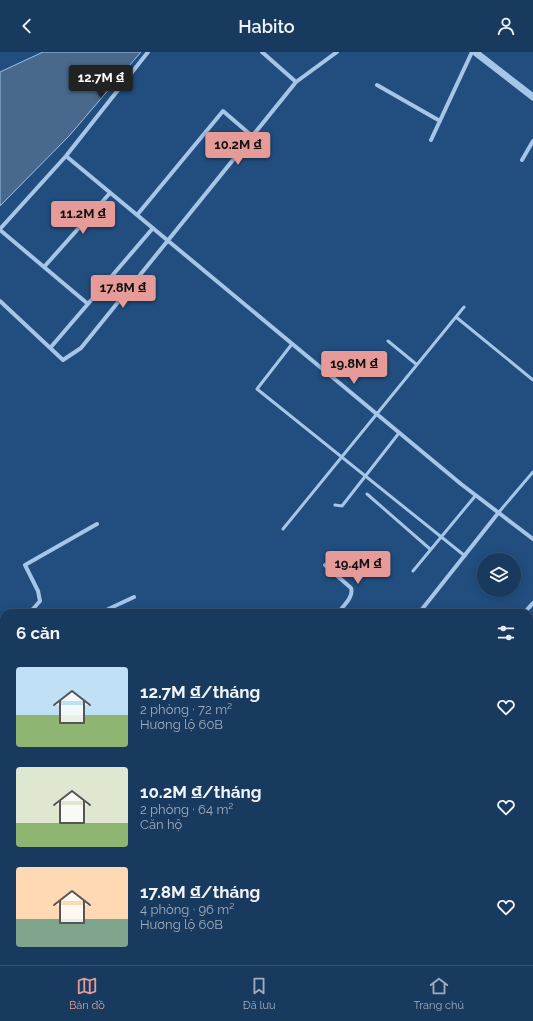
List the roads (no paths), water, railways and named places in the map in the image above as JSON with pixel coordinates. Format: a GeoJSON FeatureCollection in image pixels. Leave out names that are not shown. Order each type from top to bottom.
{"type":"FeatureCollection","features":[{"type":"Feature","properties":{"kind":"street"},"geometry":{"type":"LineString","coordinates":[[88,304],[0,229],[66,156],[148,52]]}},
{"type":"Feature","properties":{"kind":"street"},"geometry":{"type":"LineString","coordinates":[[262,52],[296,82]]}},
{"type":"Feature","properties":{"kind":"street"},"geometry":{"type":"LineString","coordinates":[[0,301],[51,347],[63,360],[81,348],[296,82],[337,52]]}},
{"type":"Feature","properties":{"kind":"street"},"geometry":{"type":"LineString","coordinates":[[430,140],[474,52],[533,97]]}},
{"type":"Feature","properties":{"kind":"street"},"geometry":{"type":"LineString","coordinates":[[377,84],[440,121]]}},
{"type":"Feature","properties":{"kind":"street"},"geometry":{"type":"LineString","coordinates":[[138,216],[223,111],[252,136]]}},
{"type":"Feature","properties":{"kind":"street"},"geometry":{"type":"LineString","coordinates":[[522,160],[533,141]]}},
{"type":"Feature","properties":{"kind":"street"},"geometry":{"type":"LineString","coordinates":[[66,156],[399,433],[533,539]]}},
{"type":"Feature","properties":{"kind":"street"},"geometry":{"type":"LineString","coordinates":[[44,267],[110,193]]}},
{"type":"Feature","properties":{"kind":"street"},"geometry":{"type":"LineString","coordinates":[[51,347],[153,228]]}},
{"type":"Feature","properties":{"kind":"street"},"geometry":{"type":"LineString","coordinates":[[423,609],[499,512]]}},
{"type":"Feature","properties":{"kind":"street"},"geometry":{"type":"LineString","coordinates":[[35,609],[40,601],[38,591],[25,565],[97,524]]}},
{"type":"Feature","properties":{"kind":"street"},"geometry":{"type":"LineString","coordinates":[[325,565],[351,588],[351,596],[341,609]]}},
{"type":"Feature","properties":{"kind":"street"},"geometry":{"type":"LineString","coordinates":[[108,609],[134,597]]}},
{"type":"Feature","properties":{"kind":"lane"},"geometry":{"type":"LineString","coordinates":[[283,529],[416,364],[464,308]]}},
{"type":"Feature","properties":{"kind":"lane"},"geometry":{"type":"LineString","coordinates":[[456,317],[533,380]]}},
{"type":"Feature","properties":{"kind":"lane"},"geometry":{"type":"LineString","coordinates":[[388,341],[416,364]]}},
{"type":"Feature","properties":{"kind":"lane"},"geometry":{"type":"LineString","coordinates":[[292,344],[257,389],[465,556]]}},
{"type":"Feature","properties":{"kind":"lane"},"geometry":{"type":"LineString","coordinates":[[335,505],[342,506],[399,433]]}},
{"type":"Feature","properties":{"kind":"lane"},"geometry":{"type":"LineString","coordinates":[[499,512],[533,472]]}},
{"type":"Feature","properties":{"kind":"lane"},"geometry":{"type":"LineString","coordinates":[[367,494],[430,549]]}},
{"type":"Feature","properties":{"kind":"lane"},"geometry":{"type":"LineString","coordinates":[[413,571],[476,495]]}},
{"type":"Feature","properties":{"kind":"water"},"geometry":{"type":"Polygon","coordinates":[[[43,52],[141,52],[69,136],[0,206],[0,72],[43,52]]]}}]}
